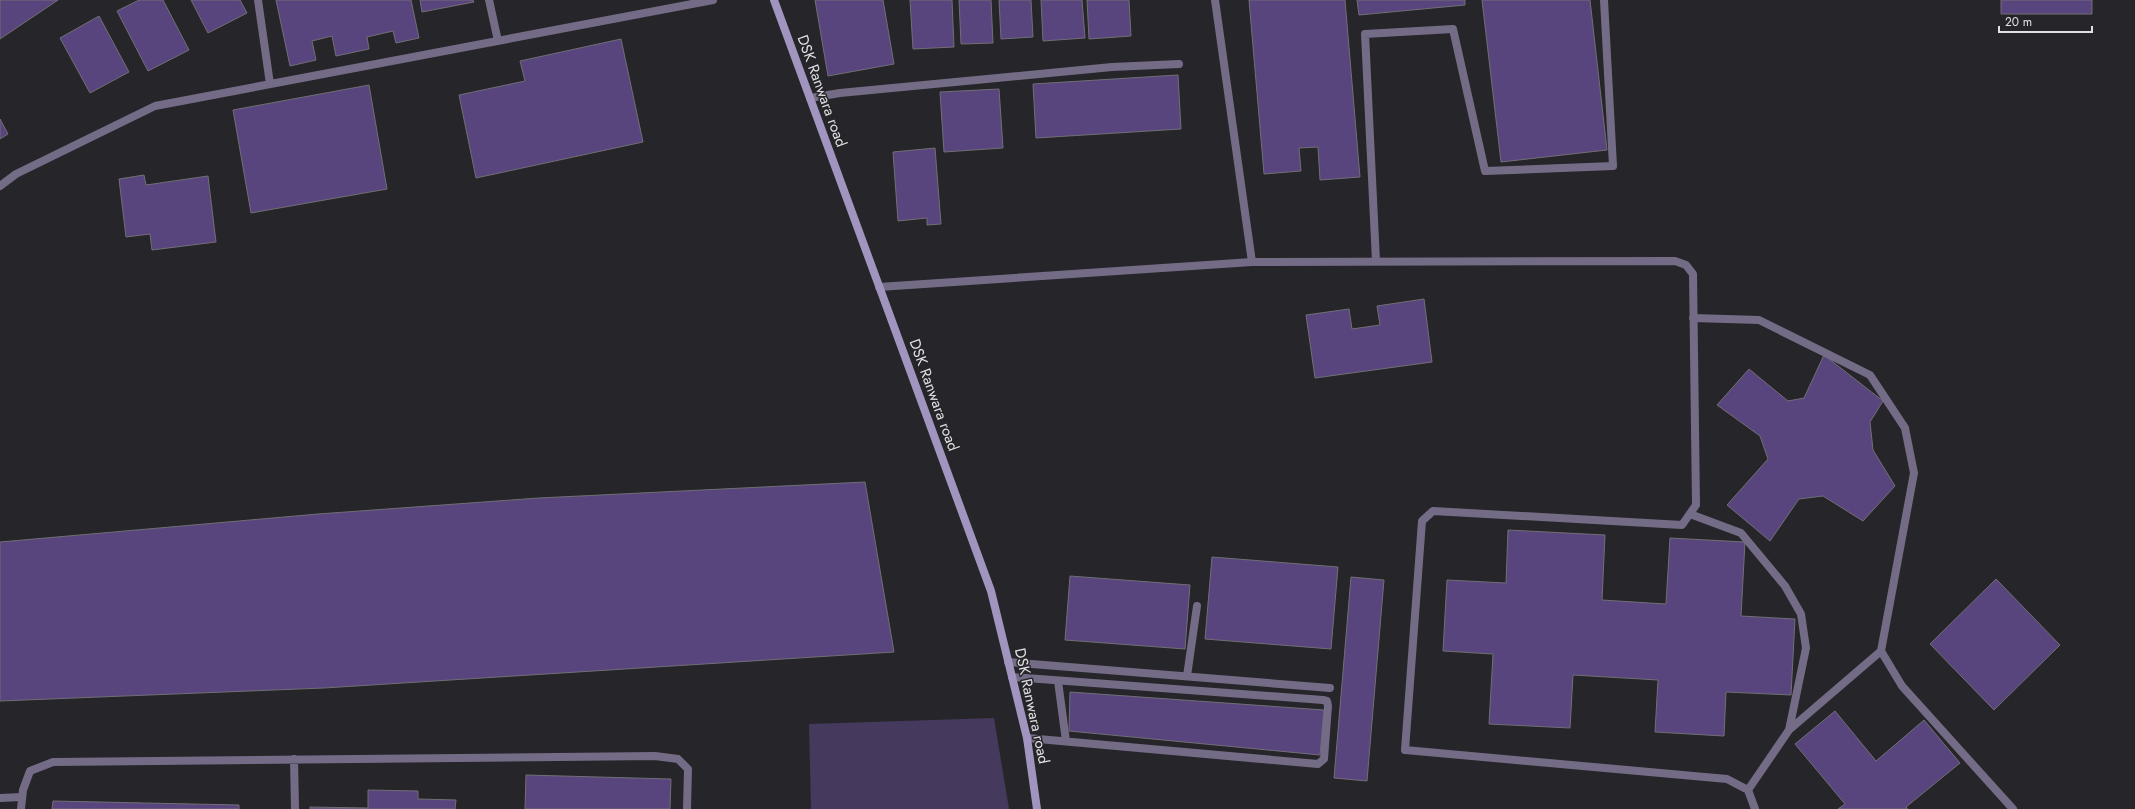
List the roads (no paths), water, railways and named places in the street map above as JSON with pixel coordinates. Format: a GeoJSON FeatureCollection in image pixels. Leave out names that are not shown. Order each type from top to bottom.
{"type":"FeatureCollection","features":[{"type":"Feature","properties":{"kind":"street"},"geometry":{"type":"LineString","coordinates":[[258,0],[270,84]]}},
{"type":"Feature","properties":{"kind":"street"},"geometry":{"type":"LineString","coordinates":[[490,0],[498,41]]}},
{"type":"Feature","properties":{"kind":"street"},"geometry":{"type":"LineString","coordinates":[[0,186],[16,174],[155,106],[713,0]]}},
{"type":"Feature","properties":{"kind":"street","name":"DSK Ranwara road"},"geometry":{"type":"LineString","coordinates":[[774,0],[991,592],[1027,738],[1037,809]]}},
{"type":"Feature","properties":{"kind":"street"},"geometry":{"type":"LineString","coordinates":[[1215,0],[1252,262]]}},
{"type":"Feature","properties":{"kind":"street"},"geometry":{"type":"LineString","coordinates":[[1376,261],[1365,34],[1453,29],[1485,171],[1613,166],[1604,0]]}},
{"type":"Feature","properties":{"kind":"street"},"geometry":{"type":"LineString","coordinates":[[810,98],[840,93],[1112,67],[1179,64]]}},
{"type":"Feature","properties":{"kind":"street"},"geometry":{"type":"LineString","coordinates":[[879,287],[1252,262],[1675,261],[1686,265],[1693,274],[1696,505],[1682,525],[1433,511],[1422,521],[1405,750],[1727,779],[1748,790],[1755,809]]}},
{"type":"Feature","properties":{"kind":"street"},"geometry":{"type":"LineString","coordinates":[[1693,318],[1758,320],[1870,375],[1905,428],[1914,473],[1881,651],[1789,730],[1748,790]]}},
{"type":"Feature","properties":{"kind":"street"},"geometry":{"type":"LineString","coordinates":[[1690,514],[1741,533],[1785,586],[1801,614],[1806,648],[1789,730]]}},
{"type":"Feature","properties":{"kind":"street"},"geometry":{"type":"LineString","coordinates":[[1187,676],[1197,606]]}},
{"type":"Feature","properties":{"kind":"street"},"geometry":{"type":"LineString","coordinates":[[1881,651],[1902,686],[2013,809]]}},
{"type":"Feature","properties":{"kind":"street"},"geometry":{"type":"LineString","coordinates":[[1008,662],[1330,688]]}},
{"type":"Feature","properties":{"kind":"street"},"geometry":{"type":"LineString","coordinates":[[1012,677],[1323,700],[1327,702],[1328,706],[1324,758],[1318,764],[1027,738]]}},
{"type":"Feature","properties":{"kind":"street"},"geometry":{"type":"LineString","coordinates":[[1058,681],[1066,741]]}},
{"type":"Feature","properties":{"kind":"street"},"geometry":{"type":"LineString","coordinates":[[22,809],[22,797],[30,771],[53,762],[647,756],[678,759],[688,769],[687,809]]}},
{"type":"Feature","properties":{"kind":"street"},"geometry":{"type":"LineString","coordinates":[[294,759],[295,809]]}},
{"type":"Feature","properties":{"kind":"street"},"geometry":{"type":"LineString","coordinates":[[0,798],[22,797]]}}]}
